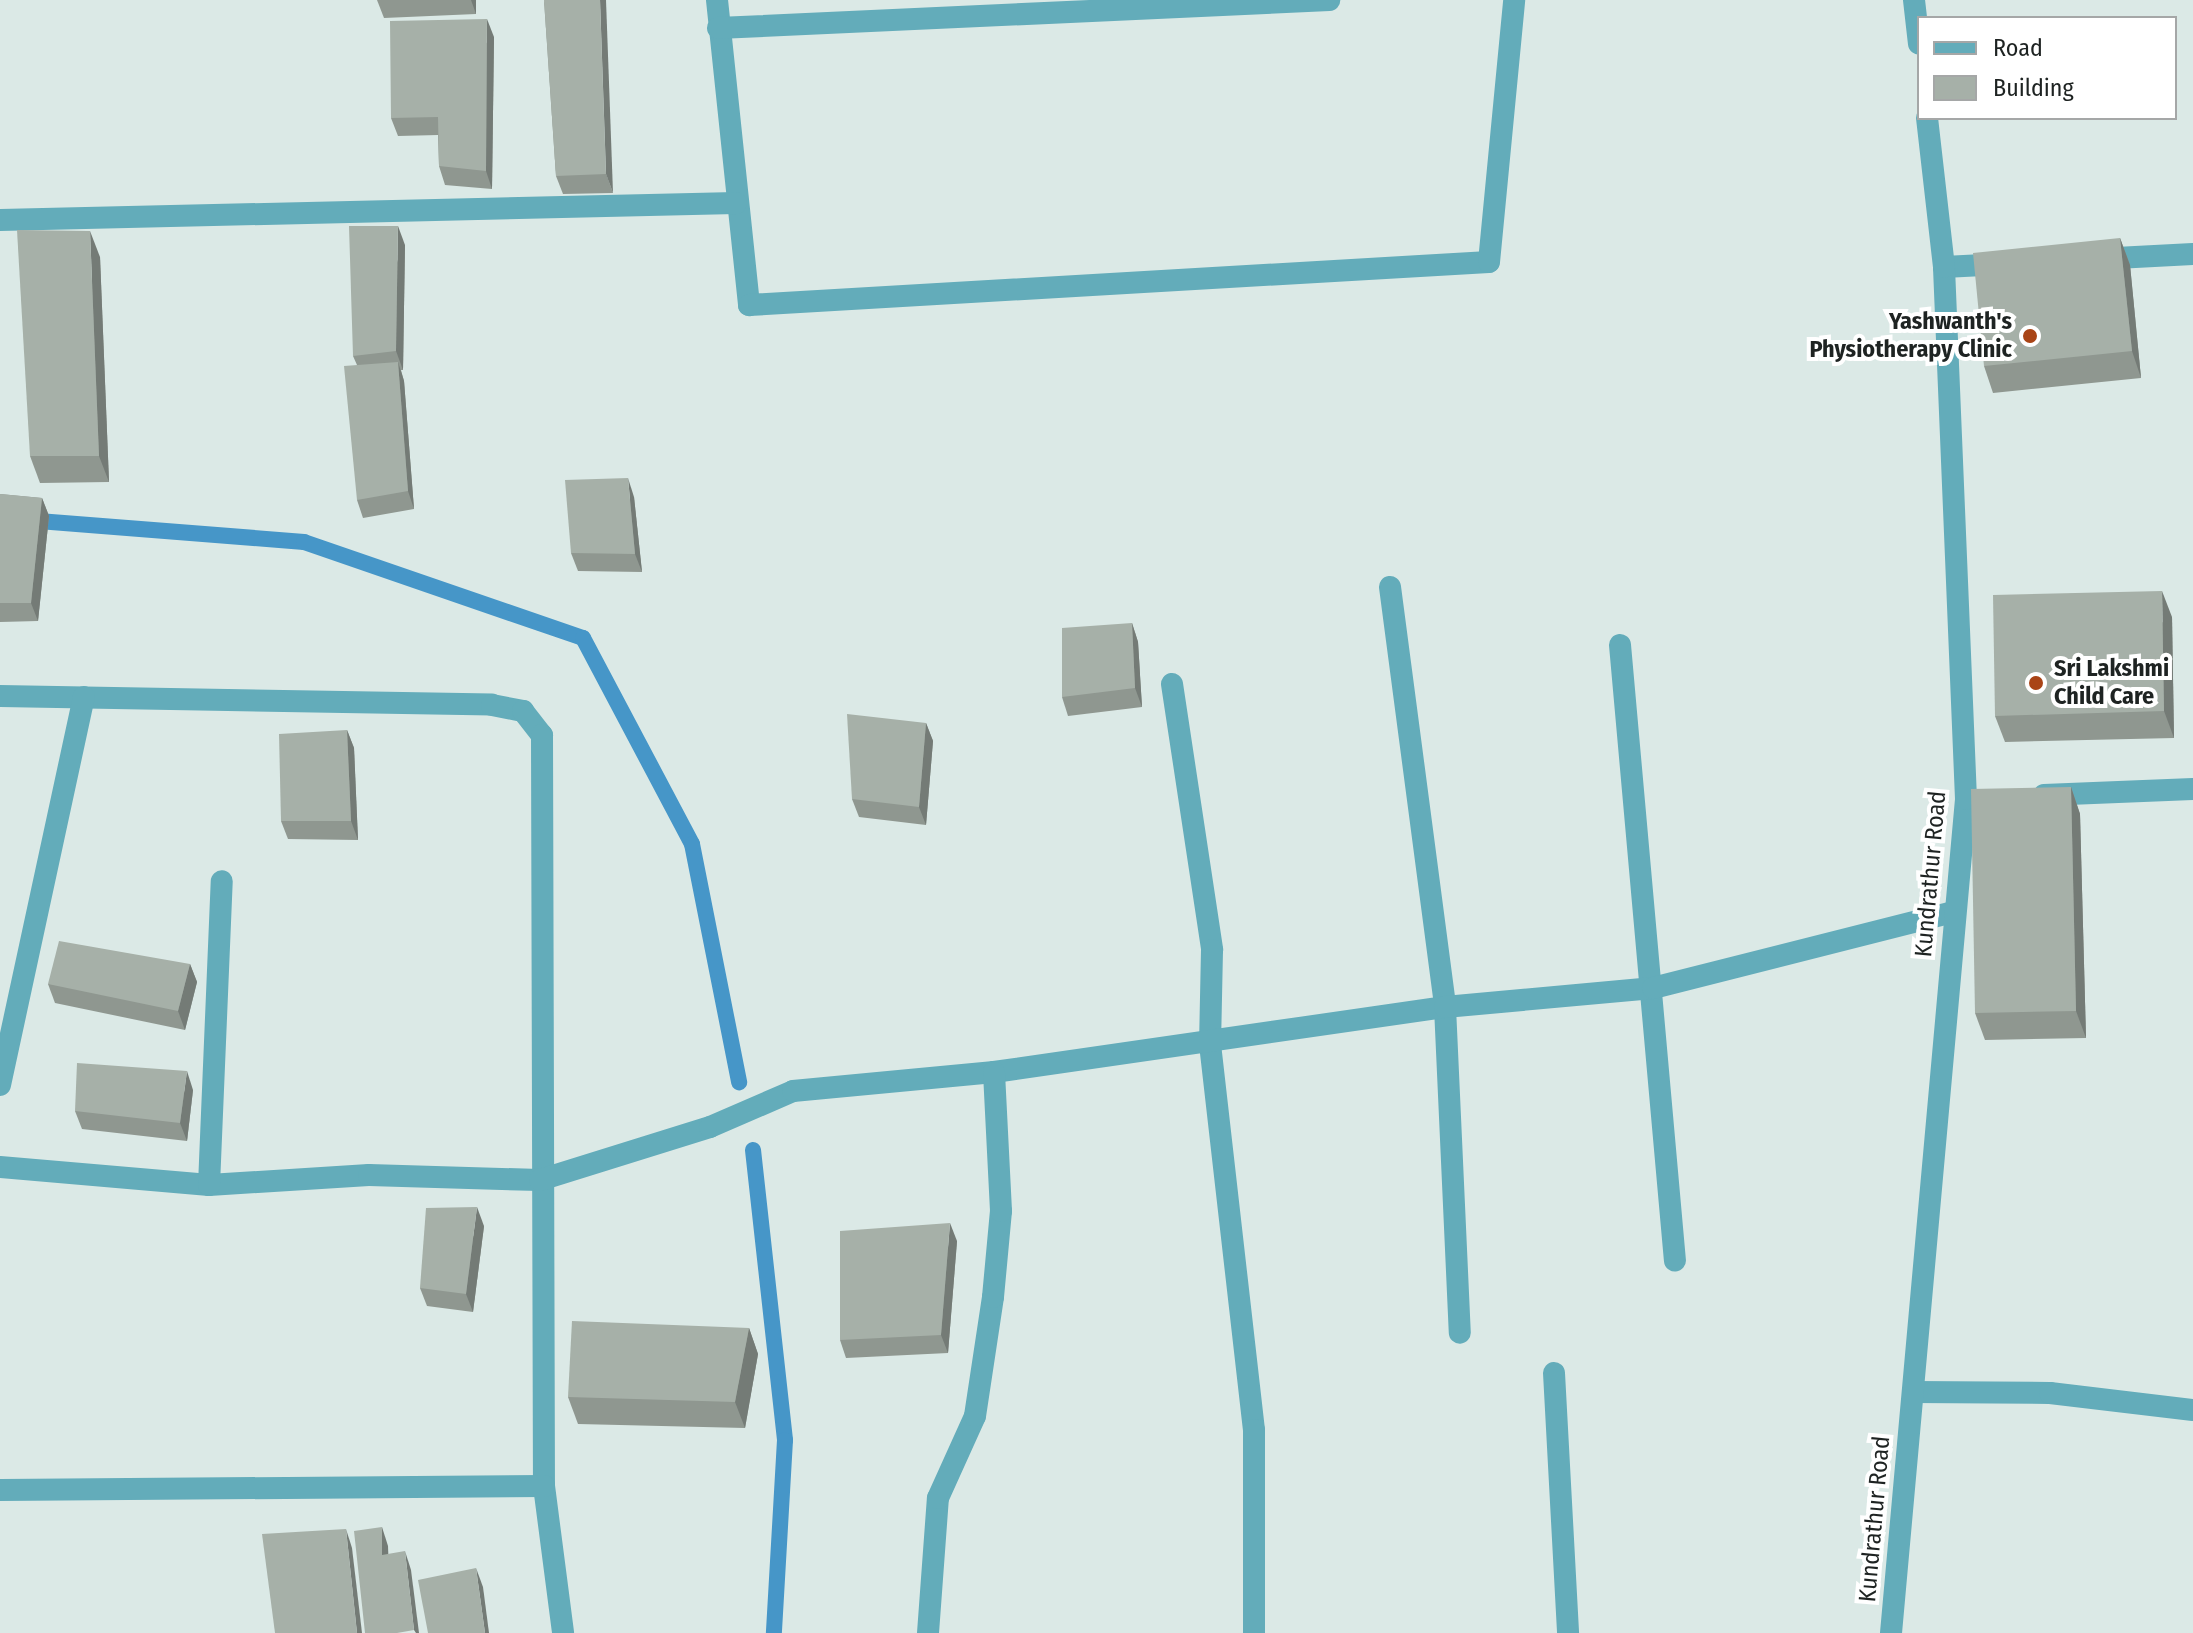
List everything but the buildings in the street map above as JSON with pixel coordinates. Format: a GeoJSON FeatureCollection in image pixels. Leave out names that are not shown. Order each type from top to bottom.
{"type":"FeatureCollection","features":[{"type":"Feature","properties":{"kind":"street"},"geometry":{"type":"LineString","coordinates":[[717,0],[749,305],[1489,262],[1514,0]]}},
{"type":"Feature","properties":{"kind":"street"},"geometry":{"type":"LineString","coordinates":[[718,28],[1329,0]]}},
{"type":"Feature","properties":{"kind":"street"},"geometry":{"type":"LineString","coordinates":[[1914,0],[1917,26]]}},
{"type":"Feature","properties":{"kind":"street","name":"Kundrathur Road"},"geometry":{"type":"LineString","coordinates":[[1891,1633],[1953,912],[1966,799],[1944,267],[1927,120]]}},
{"type":"Feature","properties":{"kind":"street"},"geometry":{"type":"LineString","coordinates":[[0,220],[736,203]]}},
{"type":"Feature","properties":{"kind":"street"},"geometry":{"type":"LineString","coordinates":[[2069,260],[2193,254]]}},
{"type":"Feature","properties":{"kind":"street"},"geometry":{"type":"LineString","coordinates":[[1944,267],[2022,263]]}},
{"type":"Feature","properties":{"kind":"street"},"geometry":{"type":"LineString","coordinates":[[1390,587],[1445,1007],[1460,1333]]}},
{"type":"Feature","properties":{"kind":"street"},"geometry":{"type":"LineString","coordinates":[[1620,645],[1675,1261]]}},
{"type":"Feature","properties":{"kind":"street"},"geometry":{"type":"LineString","coordinates":[[1172,684],[1212,950],[1210,1044],[1254,1430],[1254,1633]]}},
{"type":"Feature","properties":{"kind":"street"},"geometry":{"type":"LineString","coordinates":[[0,696],[492,705],[523,711],[542,735],[545,764],[540,1180],[544,1486],[563,1633]]}},
{"type":"Feature","properties":{"kind":"street"},"geometry":{"type":"LineString","coordinates":[[0,1085],[84,697]]}},
{"type":"Feature","properties":{"kind":"street"},"geometry":{"type":"LineString","coordinates":[[1966,799],[2193,789]]}},
{"type":"Feature","properties":{"kind":"street"},"geometry":{"type":"LineString","coordinates":[[209,1185],[222,881]]}},
{"type":"Feature","properties":{"kind":"street"},"geometry":{"type":"LineString","coordinates":[[0,1167],[209,1185],[369,1175],[540,1180],[710,1127],[793,1091],[994,1072],[1210,1044],[1445,1007],[1653,988],[1953,912]]}},
{"type":"Feature","properties":{"kind":"street"},"geometry":{"type":"LineString","coordinates":[[928,1633],[938,1498],[975,1416],[993,1297],[1001,1211],[994,1072]]}},
{"type":"Feature","properties":{"kind":"street"},"geometry":{"type":"LineString","coordinates":[[1554,1373],[1568,1633]]}},
{"type":"Feature","properties":{"kind":"street"},"geometry":{"type":"LineString","coordinates":[[1913,1392],[2050,1393],[2193,1410]]}},
{"type":"Feature","properties":{"kind":"street"},"geometry":{"type":"LineString","coordinates":[[0,1490],[544,1486]]}},
{"type":"Feature","properties":{"kind":"waterway"},"geometry":{"type":"LineString","coordinates":[[0,518],[304,542],[583,638],[692,844],[739,1082]]}},
{"type":"Feature","properties":{"kind":"waterway"},"geometry":{"type":"LineString","coordinates":[[753,1150],[785,1440],[774,1633]]}},
{"type":"Feature","properties":{"kind":"place","name":"Yashwanth's Physiotherapy Clinic"},"geometry":{"type":"Point","coordinates":[2030,336]}},
{"type":"Feature","properties":{"kind":"place","name":"Sri Lakshmi Child Care"},"geometry":{"type":"Point","coordinates":[2036,683]}}]}
